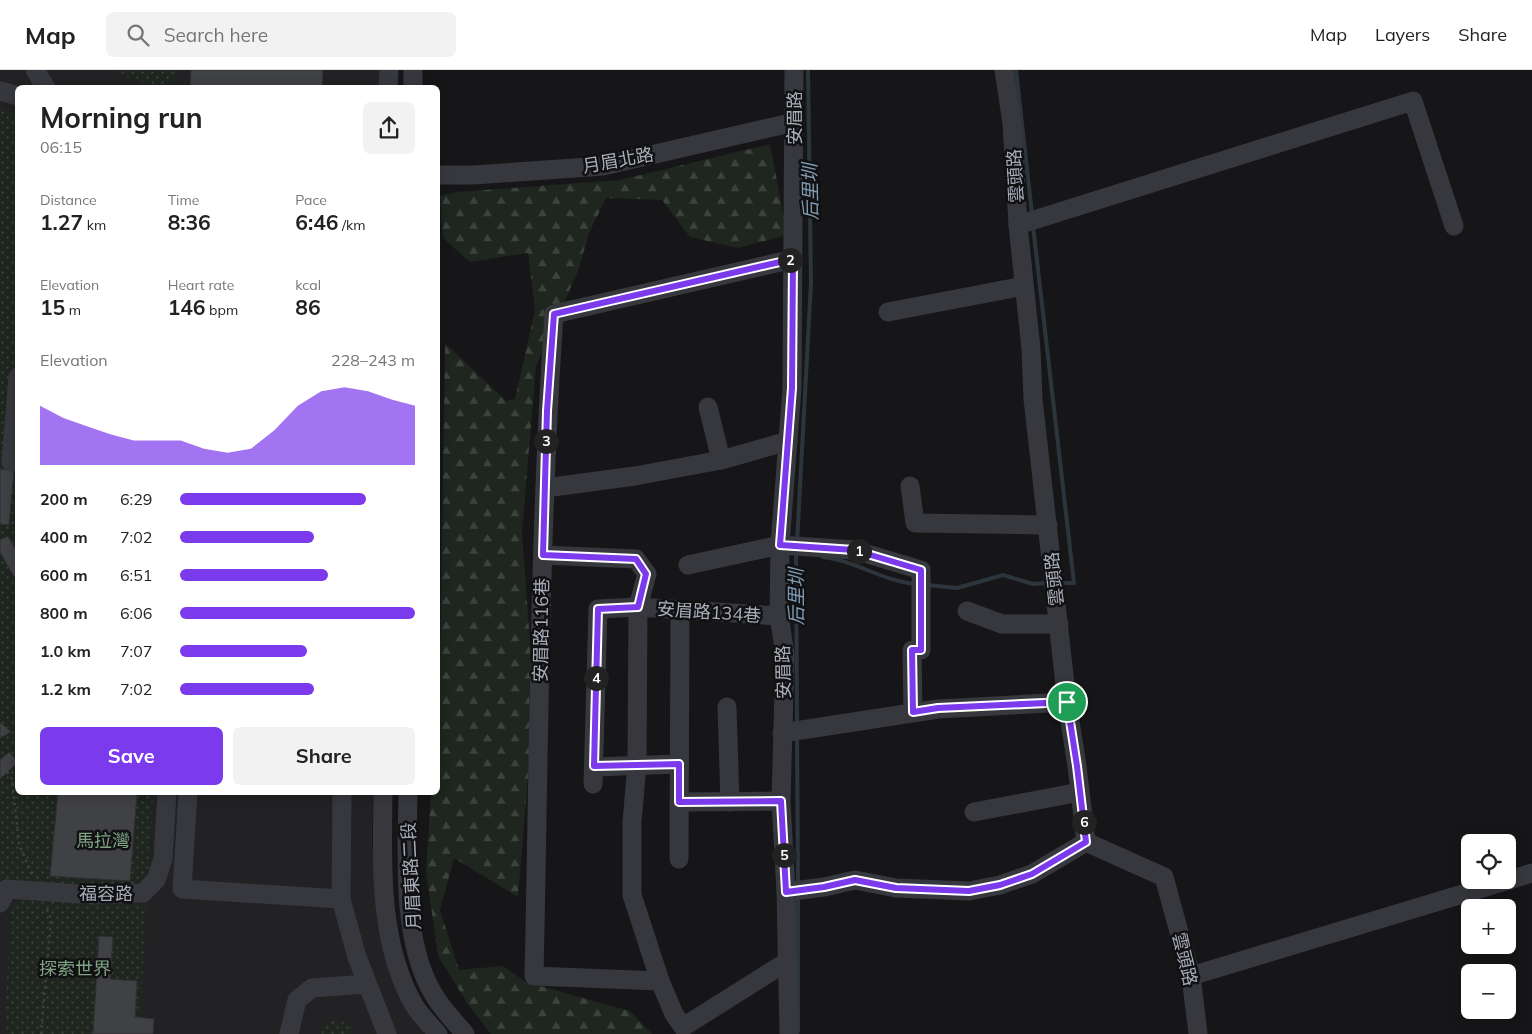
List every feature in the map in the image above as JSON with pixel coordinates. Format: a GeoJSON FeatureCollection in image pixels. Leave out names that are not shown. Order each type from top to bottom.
{"type":"FeatureCollection","features":[{"type":"Feature","properties":{"kind":"street"},"geometry":{"type":"LineString","coordinates":[[34,70],[44,85]]}},
{"type":"Feature","properties":{"kind":"street"},"geometry":{"type":"LineString","coordinates":[[388,85],[389,70]]}},
{"type":"Feature","properties":{"kind":"street"},"geometry":{"type":"LineString","coordinates":[[413,70],[413,85]]}},
{"type":"Feature","properties":{"kind":"street","name":"安眉路"},"geometry":{"type":"LineString","coordinates":[[789,1034],[786,892],[781,801],[785,654],[780,616],[780,545],[792,388],[796,122],[794,70]]}},
{"type":"Feature","properties":{"kind":"street","name":"雲頭路"},"geometry":{"type":"LineString","coordinates":[[1004,70],[1012,123],[1018,225],[1032,349],[1033,399],[1067,702],[1086,842],[1164,877],[1191,976],[1198,1034]]}},
{"type":"Feature","properties":{"kind":"street"},"geometry":{"type":"LineString","coordinates":[[0,91],[15,95]]}},
{"type":"Feature","properties":{"kind":"street"},"geometry":{"type":"LineString","coordinates":[[1018,225],[1413,101],[1454,226]]}},
{"type":"Feature","properties":{"kind":"street","name":"月眉北路"},"geometry":{"type":"LineString","coordinates":[[440,174],[474,175],[603,166],[796,122]]}},
{"type":"Feature","properties":{"kind":"street","name":"安眉路116巷"},"geometry":{"type":"LineString","coordinates":[[660,981],[534,976],[545,488],[554,314],[793,259]]}},
{"type":"Feature","properties":{"kind":"street"},"geometry":{"type":"LineString","coordinates":[[888,312],[1024,286]]}},
{"type":"Feature","properties":{"kind":"street"},"geometry":{"type":"LineString","coordinates":[[708,407],[721,460]]}},
{"type":"Feature","properties":{"kind":"street"},"geometry":{"type":"LineString","coordinates":[[11,462],[15,413]]}},
{"type":"Feature","properties":{"kind":"street"},"geometry":{"type":"LineString","coordinates":[[545,488],[635,476],[721,460],[788,441]]}},
{"type":"Feature","properties":{"kind":"street"},"geometry":{"type":"LineString","coordinates":[[910,486],[915,523],[1048,525]]}},
{"type":"Feature","properties":{"kind":"street"},"geometry":{"type":"LineString","coordinates":[[688,565],[780,545],[854,550],[921,570],[921,650],[912,650],[913,712]]}},
{"type":"Feature","properties":{"kind":"street"},"geometry":{"type":"LineString","coordinates":[[543,555],[636,559],[646,574],[638,607],[637,764],[632,822],[632,895],[660,981],[674,1014],[683,1027],[788,962]]}},
{"type":"Feature","properties":{"kind":"street","name":"安眉路134巷"},"geometry":{"type":"LineString","coordinates":[[637,764],[594,776],[598,609],[638,607],[780,616]]}},
{"type":"Feature","properties":{"kind":"street"},"geometry":{"type":"LineString","coordinates":[[679,859],[680,609]]}},
{"type":"Feature","properties":{"kind":"street"},"geometry":{"type":"LineString","coordinates":[[966,611],[1002,624],[1059,624]]}},
{"type":"Feature","properties":{"kind":"street"},"geometry":{"type":"LineString","coordinates":[[782,733],[938,708],[1067,702]]}},
{"type":"Feature","properties":{"kind":"street"},"geometry":{"type":"LineString","coordinates":[[727,707],[730,802]]}},
{"type":"Feature","properties":{"kind":"street"},"geometry":{"type":"LineString","coordinates":[[637,764],[679,764]]}},
{"type":"Feature","properties":{"kind":"street"},"geometry":{"type":"LineString","coordinates":[[974,812],[1080,792]]}},
{"type":"Feature","properties":{"kind":"street","name":"福容路"},"geometry":{"type":"LineString","coordinates":[[0,903],[7,889],[94,896],[143,893],[156,880],[163,859],[167,795]]}},
{"type":"Feature","properties":{"kind":"street"},"geometry":{"type":"LineString","coordinates":[[188,795],[182,889],[341,899]]}},
{"type":"Feature","properties":{"kind":"street"},"geometry":{"type":"LineString","coordinates":[[342,795],[341,899],[357,957],[388,1034]]}},
{"type":"Feature","properties":{"kind":"street","name":"月眉東路二段"},"geometry":{"type":"LineString","coordinates":[[383,795],[385,909],[398,967],[414,1006],[438,1034]]}},
{"type":"Feature","properties":{"kind":"street","name":"月眉東路二段"},"geometry":{"type":"LineString","coordinates":[[408,795],[410,909],[418,959],[434,995],[465,1034]]}},
{"type":"Feature","properties":{"kind":"street"},"geometry":{"type":"LineString","coordinates":[[679,802],[781,801]]}},
{"type":"Feature","properties":{"kind":"street"},"geometry":{"type":"LineString","coordinates":[[786,892],[824,887],[855,880],[896,888],[969,891],[1000,885],[1032,874],[1086,842]]}},
{"type":"Feature","properties":{"kind":"street"},"geometry":{"type":"LineString","coordinates":[[1191,976],[1532,873]]}},
{"type":"Feature","properties":{"kind":"street"},"geometry":{"type":"LineString","coordinates":[[289,1034],[296,1000],[312,988],[368,984]]}},
{"type":"Feature","properties":{"kind":"path"},"geometry":{"type":"LineString","coordinates":[[7,772],[12,779],[19,844],[35,881]]}},
{"type":"Feature","properties":{"kind":"path"},"geometry":{"type":"LineString","coordinates":[[40,1034],[51,919],[44,902]]}},
{"type":"Feature","properties":{"kind":"shaded area"},"geometry":{"type":"Polygon","coordinates":[[[0,70],[380,70],[379,85],[15,85],[15,795],[373,795],[372,846],[378,923],[392,978],[415,1023],[425,1034],[0,1034],[0,70]]]}},
{"type":"Feature","properties":{"kind":"green space"},"geometry":{"type":"Polygon","coordinates":[[[113,70],[176,70],[174,78],[168,83],[159,84],[138,81],[113,70]]]}},
{"type":"Feature","properties":{"kind":"green space","name":"馬拉灣"},"geometry":{"type":"Polygon","coordinates":[[[0,109],[15,114],[15,795],[153,795],[149,872],[131,889],[0,879],[0,109]]]}},
{"type":"Feature","properties":{"kind":"green space"},"geometry":{"type":"Polygon","coordinates":[[[770,144],[787,235],[738,248],[690,237],[662,200],[606,198],[589,233],[578,271],[536,366],[522,532],[530,643],[529,765],[518,897],[454,858],[440,910],[459,970],[503,966],[526,982],[630,1011],[652,1034],[491,1034],[469,1006],[438,956],[426,871],[431,795],[440,795],[445,343],[506,401],[515,399],[535,310],[528,253],[470,262],[443,238],[440,196],[457,192],[620,180],[770,144]]]}},
{"type":"Feature","properties":{"kind":"green space","name":"探索世界"},"geometry":{"type":"Polygon","coordinates":[[[18,900],[147,905],[139,1034],[4,1034],[11,909],[18,900]]]}},
{"type":"Feature","properties":{"kind":"green space"},"geometry":{"type":"Polygon","coordinates":[[[334,1020],[352,1024],[351,1034],[321,1034],[325,1023],[334,1020]]]}},
{"type":"Feature","properties":{"kind":"building"},"geometry":{"type":"Polygon","coordinates":[[[191,70],[323,70],[322,85],[190,85],[191,70]]]}},
{"type":"Feature","properties":{"kind":"building"},"geometry":{"type":"Polygon","coordinates":[[[0,469],[14,470],[9,525],[0,524],[0,469]]]}},
{"type":"Feature","properties":{"kind":"building"},"geometry":{"type":"Polygon","coordinates":[[[8,536],[15,549],[14,577],[0,552],[0,540],[8,536]]]}},
{"type":"Feature","properties":{"kind":"building"},"geometry":{"type":"Polygon","coordinates":[[[0,724],[11,732],[0,738],[0,724]]]}},
{"type":"Feature","properties":{"kind":"building"},"geometry":{"type":"Polygon","coordinates":[[[9,752],[15,759],[15,765],[0,779],[0,760],[9,752]]]}},
{"type":"Feature","properties":{"kind":"building"},"geometry":{"type":"Polygon","coordinates":[[[58,795],[137,795],[130,881],[50,876],[58,795]]]}},
{"type":"Feature","properties":{"kind":"building"},"geometry":{"type":"Polygon","coordinates":[[[99,936],[113,937],[110,979],[137,981],[135,1017],[154,1019],[153,1034],[93,1034],[99,936]]]}},
{"type":"Feature","properties":{"kind":"waterway","name":"后里圳"},"geometry":{"type":"LineString","coordinates":[[797,542],[811,283],[808,70]]}},
{"type":"Feature","properties":{"kind":"waterway"},"geometry":{"type":"LineString","coordinates":[[1016,70],[1032,214]]}},
{"type":"Feature","properties":{"kind":"waterway"},"geometry":{"type":"LineString","coordinates":[[1033,226],[1074,583],[1059,583]]}},
{"type":"Feature","properties":{"kind":"waterway","name":"后里圳"},"geometry":{"type":"LineString","coordinates":[[796,551],[797,724]]}},
{"type":"Feature","properties":{"kind":"waterway"},"geometry":{"type":"LineString","coordinates":[[822,557],[846,562],[891,579],[915,584]]}},
{"type":"Feature","properties":{"kind":"waterway"},"geometry":{"type":"LineString","coordinates":[[927,585],[957,588],[1003,575],[1033,584],[1047,583]]}},
{"type":"Feature","properties":{"kind":"waterway","name":"后里圳"},"geometry":{"type":"LineString","coordinates":[[797,736],[798,884]]}},
{"type":"Feature","properties":{"kind":"waterway","name":"后里圳"},"geometry":{"type":"LineString","coordinates":[[798,896],[798,1032]]}},
{"type":"Feature","properties":{"kind":"route"},"geometry":{"type":"LineString","coordinates":[[793,259],[792,388],[780,545],[854,550],[921,570],[921,650],[912,650],[913,712],[938,708],[1067,702],[1086,842],[1032,874],[1000,885],[969,891],[896,888],[855,880],[824,887],[786,892],[781,801],[679,802],[679,764],[594,766],[598,609],[638,607],[646,574],[636,559],[543,555],[547,411],[554,314],[793,259]]}}]}
